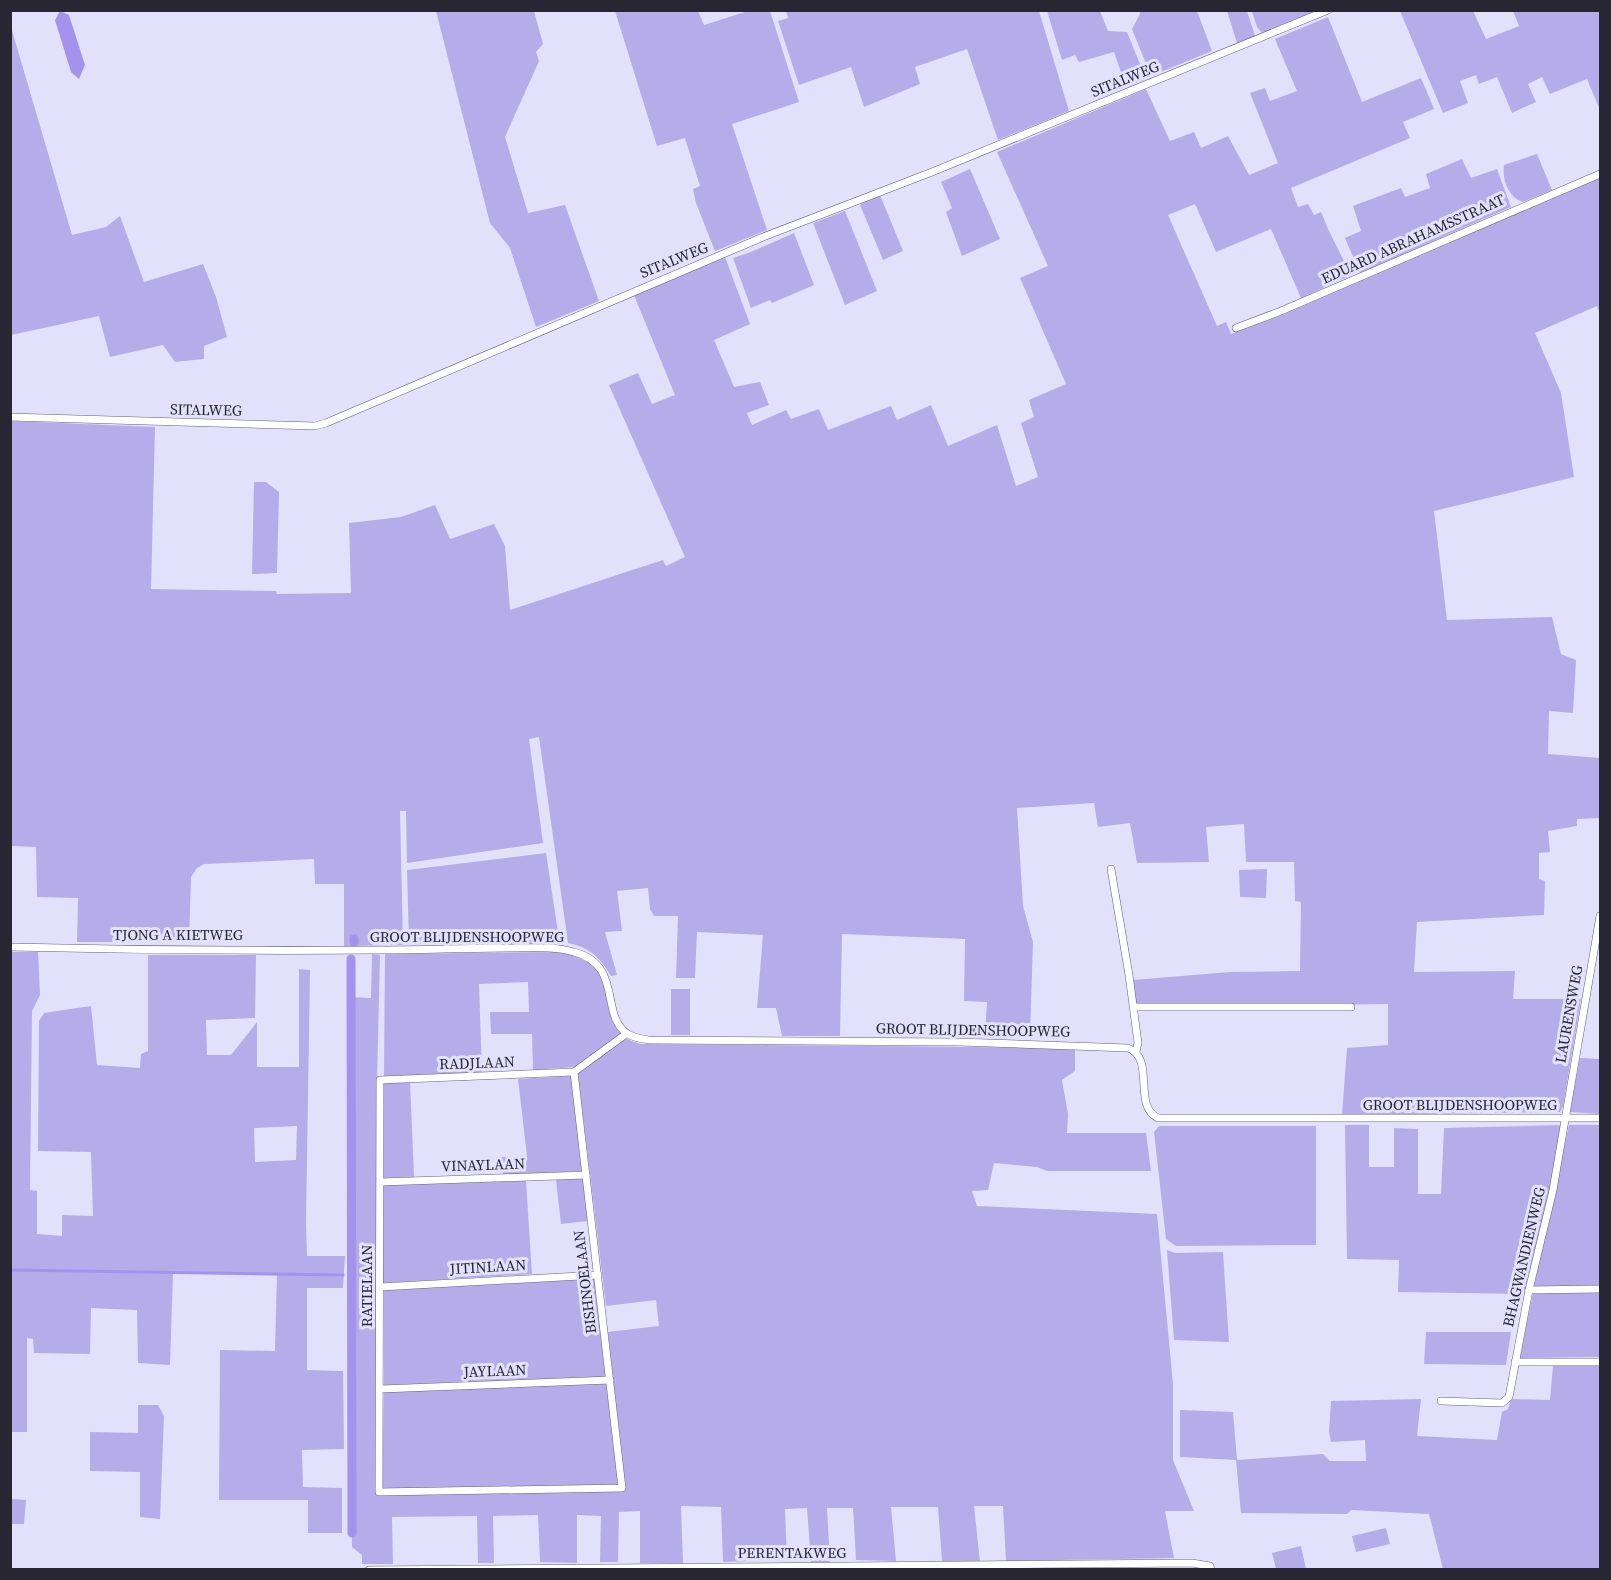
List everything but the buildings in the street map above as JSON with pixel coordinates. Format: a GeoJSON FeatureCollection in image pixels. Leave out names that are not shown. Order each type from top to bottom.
{"type":"FeatureCollection","features":[{"type":"Feature","properties":{"kind":"street","name":"SITALWEG"},"geometry":{"type":"LineString","coordinates":[[10,417],[315,426],[326,423],[763,237],[932,172],[1328,10]]}},
{"type":"Feature","properties":{"kind":"street","name":"EDUARD ABRAHAMSSTRAAT"},"geometry":{"type":"LineString","coordinates":[[1236,328],[1281,312],[1600,174]]}},
{"type":"Feature","properties":{"kind":"street"},"geometry":{"type":"LineString","coordinates":[[1111,869],[1134,1008],[1138,1043],[1136,1051]]}},
{"type":"Feature","properties":{"kind":"street","name":"LAURENSWEG"},"geometry":{"type":"LineString","coordinates":[[1567,1118],[1600,916]]}},
{"type":"Feature","properties":{"kind":"street","name":"TJONG A KIETWEG"},"geometry":{"type":"LineString","coordinates":[[10,947],[345,950]]}},
{"type":"Feature","properties":{"kind":"street","name":"GROOT BLIJDENSHOOPWEG"},"geometry":{"type":"LineString","coordinates":[[345,950],[523,948],[576,952],[586,956],[601,968],[608,982],[619,1025],[626,1034],[650,1040],[959,1042],[1128,1048],[1136,1051],[1140,1059],[1146,1104],[1153,1116],[1158,1119],[1600,1118]]}},
{"type":"Feature","properties":{"kind":"street"},"geometry":{"type":"LineString","coordinates":[[1134,1008],[1351,1007]]}},
{"type":"Feature","properties":{"kind":"street"},"geometry":{"type":"LineString","coordinates":[[574,1072],[626,1034]]}},
{"type":"Feature","properties":{"kind":"street","name":"RADJLAAN"},"geometry":{"type":"LineString","coordinates":[[380,1080],[574,1072]]}},
{"type":"Feature","properties":{"kind":"street","name":"BISHNOELAAN"},"geometry":{"type":"LineString","coordinates":[[379,1492],[622,1488],[574,1072]]}},
{"type":"Feature","properties":{"kind":"street","name":"RATIELAAN"},"geometry":{"type":"LineString","coordinates":[[379,1492],[380,1080]]}},
{"type":"Feature","properties":{"kind":"street","name":"BHAGWANDIENWEG"},"geometry":{"type":"LineString","coordinates":[[1441,1401],[1502,1404],[1509,1397],[1529,1290],[1553,1190],[1567,1118]]}},
{"type":"Feature","properties":{"kind":"street","name":"VINAYLAAN"},"geometry":{"type":"LineString","coordinates":[[381,1182],[586,1175]]}},
{"type":"Feature","properties":{"kind":"street","name":"JITINLAAN"},"geometry":{"type":"LineString","coordinates":[[380,1287],[598,1275]]}},
{"type":"Feature","properties":{"kind":"street"},"geometry":{"type":"LineString","coordinates":[[1529,1290],[1600,1289]]}},
{"type":"Feature","properties":{"kind":"street"},"geometry":{"type":"LineString","coordinates":[[1515,1362],[1600,1362]]}},
{"type":"Feature","properties":{"kind":"street","name":"JAYLAAN"},"geometry":{"type":"LineString","coordinates":[[381,1389],[610,1380]]}},
{"type":"Feature","properties":{"kind":"street","name":"PERENTAKWEG"},"geometry":{"type":"LineString","coordinates":[[369,1569],[1192,1563],[1210,1566],[1211,1569]]}},
{"type":"Feature","properties":{"kind":"shaded area"},"geometry":{"type":"Polygon","coordinates":[[[60,11],[69,15],[85,65],[79,79],[71,72],[55,20],[60,11]]]}},
{"type":"Feature","properties":{"kind":"shaded area"},"geometry":{"type":"Polygon","coordinates":[[[436,11],[534,11],[543,44],[536,52],[539,61],[505,137],[528,213],[565,205],[599,301],[536,327],[510,248],[490,223],[436,11]]]}},
{"type":"Feature","properties":{"kind":"shaded area"},"geometry":{"type":"Polygon","coordinates":[[[615,11],[698,11],[704,25],[748,11],[770,11],[799,102],[732,124],[767,230],[715,251],[696,203],[693,189],[700,186],[685,138],[657,146],[615,11]]]}},
{"type":"Feature","properties":{"kind":"shaded area"},"geometry":{"type":"Polygon","coordinates":[[[786,11],[1039,11],[1069,111],[998,140],[967,49],[915,67],[920,84],[864,107],[851,67],[799,85],[778,21],[788,18],[786,11]]]}},
{"type":"Feature","properties":{"kind":"shaded area"},"geometry":{"type":"Polygon","coordinates":[[[1047,11],[1100,11],[1108,31],[1127,32],[1146,79],[1126,87],[1114,52],[1079,62],[1075,55],[1062,60],[1047,11]]]}},
{"type":"Feature","properties":{"kind":"shaded area"},"geometry":{"type":"Polygon","coordinates":[[[1139,11],[1197,11],[1212,51],[1151,76],[1132,29],[1140,14],[1139,11]]]}},
{"type":"Feature","properties":{"kind":"shaded area"},"geometry":{"type":"Polygon","coordinates":[[[1227,11],[1247,11],[1255,36],[1237,43],[1227,11]]]}},
{"type":"Feature","properties":{"kind":"shaded area"},"geometry":{"type":"Polygon","coordinates":[[[1252,11],[1316,11],[1262,33],[1257,27],[1252,11]]]}},
{"type":"Feature","properties":{"kind":"shaded area"},"geometry":{"type":"Polygon","coordinates":[[[1400,11],[1473,11],[1486,39],[1519,26],[1513,11],[1600,11],[1600,110],[1587,79],[1550,94],[1542,77],[1528,84],[1536,102],[1512,113],[1497,77],[1479,84],[1476,75],[1460,81],[1468,103],[1443,113],[1400,11]]]}},
{"type":"Feature","properties":{"kind":"shaded area"},"geometry":{"type":"Polygon","coordinates":[[[1328,17],[1362,102],[1421,78],[1434,109],[1403,122],[1410,138],[1291,188],[1298,207],[1308,204],[1314,215],[1321,212],[1351,275],[1301,298],[1271,229],[1216,252],[1195,204],[1168,215],[1217,326],[1226,322],[1231,334],[1285,314],[1600,178],[1600,311],[1597,306],[1535,333],[1561,393],[1574,477],[1434,511],[1447,620],[1552,617],[1561,654],[1576,660],[1573,713],[1549,711],[1548,754],[1600,758],[1600,818],[1577,819],[1577,826],[1548,831],[1550,852],[1539,853],[1539,879],[1545,881],[1544,915],[1417,922],[1414,972],[1515,971],[1513,999],[1581,999],[1563,1106],[1560,1112],[1342,1115],[1347,1048],[1388,1045],[1388,1004],[1136,1007],[1133,980],[1230,972],[1300,971],[1301,902],[1295,901],[1294,862],[1246,862],[1244,824],[1206,827],[1209,862],[1137,863],[1130,823],[1098,827],[1094,803],[1017,808],[1023,906],[1033,942],[1030,1035],[985,1033],[987,1002],[964,1001],[965,939],[842,934],[840,1036],[782,1036],[776,1008],[757,1008],[763,935],[697,932],[695,978],[676,978],[678,916],[654,916],[650,909],[648,888],[617,891],[622,931],[605,932],[617,975],[611,976],[594,954],[568,943],[539,737],[529,739],[543,843],[407,863],[406,811],[400,811],[403,945],[344,946],[344,884],[315,884],[314,859],[204,864],[197,868],[191,877],[189,942],[77,942],[78,898],[37,897],[36,847],[11,846],[11,421],[155,427],[151,589],[276,591],[277,594],[351,593],[349,523],[401,517],[435,505],[450,539],[494,524],[505,546],[510,610],[663,560],[666,566],[685,557],[609,385],[638,373],[652,404],[675,395],[634,295],[725,257],[750,324],[714,340],[734,387],[760,382],[769,405],[747,413],[752,425],[786,410],[791,419],[819,409],[828,430],[891,406],[897,420],[931,405],[948,446],[997,425],[1016,486],[1038,477],[1021,423],[1034,417],[1029,400],[1066,384],[1020,278],[1048,266],[997,152],[1146,89],[1170,141],[1194,132],[1201,148],[1228,136],[1249,175],[1278,163],[1250,93],[1265,88],[1270,101],[1297,91],[1275,39],[1328,17]]]}},
{"type":"Feature","properties":{"kind":"shaded area"},"geometry":{"type":"Polygon","coordinates":[[[11,27],[72,235],[106,227],[120,216],[144,282],[203,264],[216,297],[227,337],[204,346],[204,359],[175,362],[163,345],[110,357],[99,316],[11,335],[11,27]]]}},
{"type":"Feature","properties":{"kind":"shaded area"},"geometry":{"type":"Polygon","coordinates":[[[1537,154],[1552,190],[1523,202],[1513,196],[1507,187],[1504,165],[1537,154]]]}},
{"type":"Feature","properties":{"kind":"shaded area"},"geometry":{"type":"Polygon","coordinates":[[[1462,159],[1471,178],[1497,169],[1511,207],[1360,273],[1345,238],[1361,231],[1353,206],[1401,188],[1405,197],[1430,188],[1426,174],[1462,159]]]}},
{"type":"Feature","properties":{"kind":"shaded area"},"geometry":{"type":"Polygon","coordinates":[[[970,169],[1000,239],[962,256],[946,212],[952,208],[941,182],[970,169]]]}},
{"type":"Feature","properties":{"kind":"shaded area"},"geometry":{"type":"Polygon","coordinates":[[[880,195],[903,251],[883,260],[860,205],[865,200],[880,195]]]}},
{"type":"Feature","properties":{"kind":"shaded area"},"geometry":{"type":"Polygon","coordinates":[[[845,211],[877,291],[845,305],[813,223],[845,211]]]}},
{"type":"Feature","properties":{"kind":"shaded area"},"geometry":{"type":"Polygon","coordinates":[[[794,233],[814,285],[772,303],[770,300],[751,308],[733,258],[794,233]]]}},
{"type":"Feature","properties":{"kind":"shaded area"},"geometry":{"type":"Polygon","coordinates":[[[254,482],[266,482],[279,492],[277,573],[252,574],[254,482]]]}},
{"type":"Feature","properties":{"kind":"shaded area"},"geometry":{"type":"Polygon","coordinates":[[[546,853],[559,939],[555,944],[409,944],[407,870],[546,853]]]}},
{"type":"Feature","properties":{"kind":"shaded area"},"geometry":{"type":"Polygon","coordinates":[[[1267,869],[1266,898],[1240,897],[1239,870],[1267,869]]]}},
{"type":"Feature","properties":{"kind":"shaded area"},"geometry":{"type":"Polygon","coordinates":[[[11,952],[38,952],[40,995],[32,1011],[30,1190],[37,1191],[37,1234],[62,1236],[62,1215],[93,1216],[91,1152],[38,1151],[39,1021],[44,1013],[91,1006],[97,1065],[140,1068],[141,1054],[148,1051],[148,955],[256,955],[255,1018],[206,1020],[207,1055],[231,1055],[257,1022],[257,1067],[299,1067],[299,969],[310,970],[307,1256],[345,1256],[343,1288],[307,1288],[307,1370],[343,1371],[344,1449],[302,1450],[303,1487],[342,1488],[342,1533],[308,1533],[308,1500],[219,1500],[220,1350],[275,1351],[277,1274],[173,1273],[170,1365],[138,1363],[137,1310],[91,1308],[90,1354],[34,1353],[33,1339],[27,1338],[27,1432],[11,1432],[11,952]],[[297,1126],[254,1128],[255,1162],[296,1160],[297,1126]]]}},
{"type":"Feature","properties":{"kind":"shaded area"},"geometry":{"type":"Polygon","coordinates":[[[559,952],[584,959],[598,971],[614,1020],[622,1033],[574,1067],[533,1070],[532,1034],[491,1034],[490,1012],[529,1012],[528,982],[479,984],[482,1073],[384,1076],[385,954],[559,952]]]}},
{"type":"Feature","properties":{"kind":"shaded area"},"geometry":{"type":"Polygon","coordinates":[[[372,954],[380,955],[377,1080],[378,1495],[625,1491],[608,1332],[659,1326],[656,1300],[606,1306],[578,1074],[620,1041],[627,1039],[640,1044],[1075,1048],[1075,1071],[1062,1080],[1068,1114],[1067,1133],[1146,1133],[1151,1171],[1047,1171],[1037,1167],[994,1163],[988,1190],[972,1191],[977,1206],[1157,1214],[1173,1384],[1173,1460],[1194,1511],[1165,1511],[1174,1558],[1006,1561],[1003,1506],[974,1506],[980,1562],[942,1561],[938,1507],[891,1507],[896,1561],[856,1560],[853,1508],[827,1508],[830,1563],[811,1562],[807,1508],[785,1509],[787,1560],[723,1562],[721,1507],[681,1506],[683,1563],[640,1563],[640,1511],[619,1512],[618,1562],[600,1562],[601,1516],[577,1515],[577,1563],[540,1562],[538,1515],[493,1516],[494,1563],[478,1563],[477,1516],[392,1517],[393,1564],[362,1564],[362,1555],[352,1547],[351,997],[371,998],[372,954]]]}},
{"type":"Feature","properties":{"kind":"shaded area"},"geometry":{"type":"Polygon","coordinates":[[[671,989],[690,989],[690,1035],[671,1035],[671,989]]]}},
{"type":"Feature","properties":{"kind":"shaded area"},"geometry":{"type":"Polygon","coordinates":[[[1580,1058],[1600,1059],[1600,1114],[1570,1112],[1580,1058]]]}},
{"type":"Feature","properties":{"kind":"shaded area"},"geometry":{"type":"Polygon","coordinates":[[[571,1076],[583,1171],[503,1175],[501,1157],[527,1156],[518,1079],[571,1076]]]}},
{"type":"Feature","properties":{"kind":"shaded area"},"geometry":{"type":"Polygon","coordinates":[[[383,1082],[410,1082],[414,1177],[384,1178],[383,1082]]]}},
{"type":"Feature","properties":{"kind":"shaded area"},"geometry":{"type":"Polygon","coordinates":[[[1345,1125],[1369,1125],[1369,1167],[1394,1167],[1394,1128],[1418,1129],[1418,1194],[1441,1194],[1444,1128],[1563,1125],[1525,1294],[1398,1292],[1399,1260],[1347,1259],[1345,1125]]]}},
{"type":"Feature","properties":{"kind":"shaded area"},"geometry":{"type":"Polygon","coordinates":[[[1569,1125],[1600,1125],[1600,1285],[1534,1287],[1569,1125]]]}},
{"type":"Feature","properties":{"kind":"shaded area"},"geometry":{"type":"Polygon","coordinates":[[[1159,1126],[1316,1126],[1316,1245],[1176,1246],[1166,1239],[1154,1132],[1159,1126]]]}},
{"type":"Feature","properties":{"kind":"shaded area"},"geometry":{"type":"Polygon","coordinates":[[[583,1178],[588,1221],[561,1224],[556,1180],[583,1178]]]}},
{"type":"Feature","properties":{"kind":"shaded area"},"geometry":{"type":"Polygon","coordinates":[[[526,1181],[532,1274],[383,1283],[384,1185],[526,1181]]]}},
{"type":"Feature","properties":{"kind":"shaded area"},"geometry":{"type":"Polygon","coordinates":[[[1167,1250],[1175,1253],[1223,1252],[1229,1342],[1174,1340],[1167,1250]]]}},
{"type":"Feature","properties":{"kind":"shaded area"},"geometry":{"type":"Polygon","coordinates":[[[595,1279],[607,1377],[384,1385],[384,1290],[595,1279]]]}},
{"type":"Feature","properties":{"kind":"shaded area"},"geometry":{"type":"Polygon","coordinates":[[[1533,1293],[1600,1293],[1600,1357],[1520,1358],[1533,1293]]]}},
{"type":"Feature","properties":{"kind":"shaded area"},"geometry":{"type":"Polygon","coordinates":[[[1426,1332],[1511,1332],[1506,1365],[1424,1364],[1426,1332]]]}},
{"type":"Feature","properties":{"kind":"shaded area"},"geometry":{"type":"Polygon","coordinates":[[[1553,1366],[1600,1366],[1600,1569],[1443,1569],[1429,1514],[1351,1510],[1347,1514],[1241,1513],[1236,1460],[1180,1457],[1180,1410],[1233,1412],[1237,1460],[1323,1454],[1330,1461],[1366,1461],[1365,1440],[1331,1442],[1329,1432],[1331,1401],[1421,1399],[1417,1436],[1497,1440],[1502,1412],[1508,1409],[1511,1399],[1550,1400],[1553,1366]]]}},
{"type":"Feature","properties":{"kind":"shaded area"},"geometry":{"type":"Polygon","coordinates":[[[608,1383],[619,1485],[382,1490],[384,1392],[608,1383]]]}},
{"type":"Feature","properties":{"kind":"shaded area"},"geometry":{"type":"Polygon","coordinates":[[[138,1405],[158,1405],[164,1416],[160,1519],[140,1517],[140,1472],[90,1471],[90,1432],[138,1433],[138,1405]]]}},
{"type":"Feature","properties":{"kind":"shaded area"},"geometry":{"type":"Polygon","coordinates":[[[11,1499],[26,1500],[24,1524],[11,1524],[11,1499]]]}},
{"type":"Feature","properties":{"kind":"shaded area"},"geometry":{"type":"Polygon","coordinates":[[[1386,1528],[1390,1544],[1356,1552],[1352,1536],[1386,1528]]]}},
{"type":"Feature","properties":{"kind":"shaded area"},"geometry":{"type":"Polygon","coordinates":[[[1301,1546],[1306,1569],[1276,1569],[1272,1553],[1301,1546]]]}},
{"type":"Feature","properties":{"kind":"waterway"},"geometry":{"type":"LineString","coordinates":[[351,959],[352,1533]]}},
{"type":"Feature","properties":{"kind":"waterway"},"geometry":{"type":"LineString","coordinates":[[10,1270],[343,1275]]}}]}
